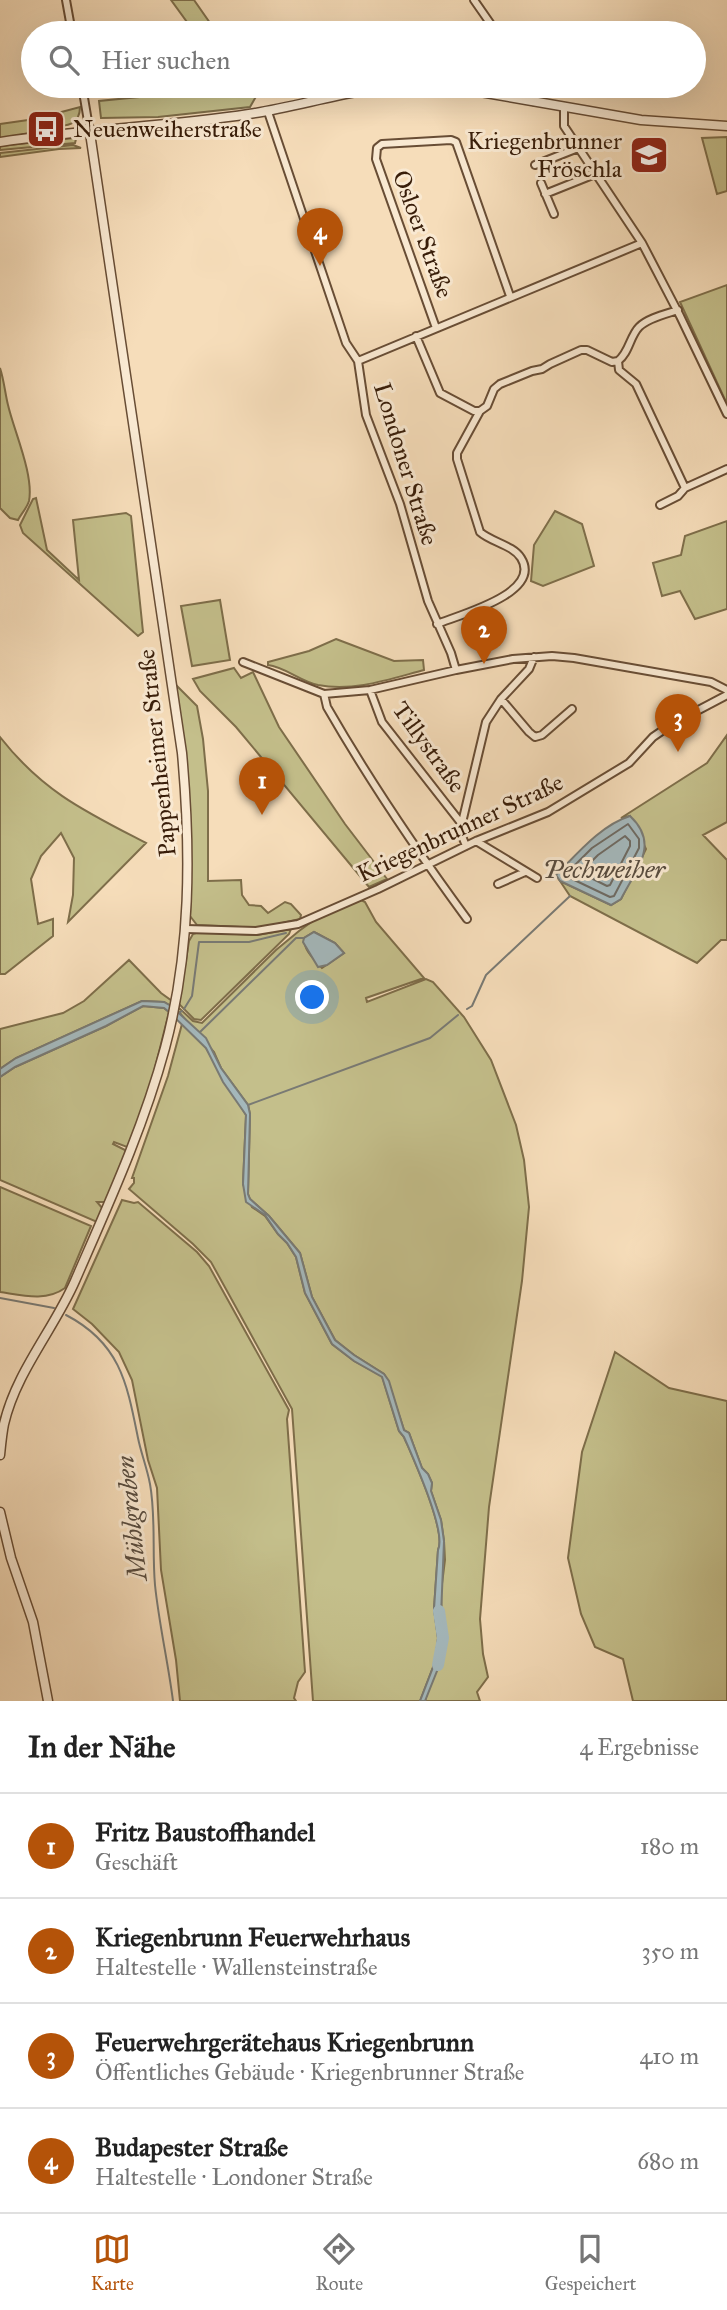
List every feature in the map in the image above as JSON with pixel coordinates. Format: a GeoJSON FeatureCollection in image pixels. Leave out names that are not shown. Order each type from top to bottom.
{"type":"FeatureCollection","features":[{"type":"Feature","properties":{"kind":"street"},"geometry":{"type":"LineString","coordinates":[[66,0],[70,21]]}},
{"type":"Feature","properties":{"kind":"street"},"geometry":{"type":"LineString","coordinates":[[474,0],[489,21]]}},
{"type":"Feature","properties":{"kind":"street"},"geometry":{"type":"LineString","coordinates":[[84,98],[90,132]]}},
{"type":"Feature","properties":{"kind":"street"},"geometry":{"type":"LineString","coordinates":[[0,142],[186,124],[268,112],[328,98]]}},
{"type":"Feature","properties":{"kind":"street"},"geometry":{"type":"LineString","coordinates":[[508,98],[679,124],[727,126]]}},
{"type":"Feature","properties":{"kind":"street"},"geometry":{"type":"LineString","coordinates":[[534,98],[534,103]]}},
{"type":"Feature","properties":{"kind":"street"},"geometry":{"type":"LineString","coordinates":[[564,108],[564,126],[642,243],[678,310],[727,414]]}},
{"type":"Feature","properties":{"kind":"street","name":"Londoner Straße"},"geometry":{"type":"LineString","coordinates":[[268,112],[346,343],[358,361],[366,415],[409,530],[419,576],[456,670]]}},
{"type":"Feature","properties":{"kind":"street","name":"Pappenheimer Straße"},"geometry":{"type":"LineString","coordinates":[[0,1455],[2,1422],[34,1357],[66,1301],[144,1119],[166,1047],[177,995],[186,929],[187,812],[169,666],[90,132]]}},
{"type":"Feature","properties":{"kind":"street","name":"Osloer Straße"},"geometry":{"type":"LineString","coordinates":[[436,328],[376,159],[375,152],[379,146],[386,143],[456,142],[510,296]]}},
{"type":"Feature","properties":{"kind":"street"},"geometry":{"type":"LineString","coordinates":[[535,165],[578,148]]}},
{"type":"Feature","properties":{"kind":"street"},"geometry":{"type":"LineString","coordinates":[[545,194],[595,174]]}},
{"type":"Feature","properties":{"kind":"street"},"geometry":{"type":"LineString","coordinates":[[541,183],[554,215]]}},
{"type":"Feature","properties":{"kind":"street"},"geometry":{"type":"LineString","coordinates":[[358,361],[642,243]]}},
{"type":"Feature","properties":{"kind":"street"},"geometry":{"type":"LineString","coordinates":[[437,624],[511,593],[523,575],[522,559],[516,552],[480,531],[457,459],[457,453],[480,411],[487,406],[495,388],[581,350],[587,350],[612,362],[618,361],[637,328],[678,310]]}},
{"type":"Feature","properties":{"kind":"street"},"geometry":{"type":"LineString","coordinates":[[416,336],[440,393],[474,411],[480,411]]}},
{"type":"Feature","properties":{"kind":"street"},"geometry":{"type":"LineString","coordinates":[[618,361],[620,370],[636,384],[685,488]]}},
{"type":"Feature","properties":{"kind":"street"},"geometry":{"type":"LineString","coordinates":[[660,505],[678,496],[685,488],[727,469]]}},
{"type":"Feature","properties":{"kind":"street"},"geometry":{"type":"LineString","coordinates":[[466,846],[460,831],[461,823],[483,731],[491,712],[525,673],[534,657]]}},
{"type":"Feature","properties":{"kind":"street"},"geometry":{"type":"LineString","coordinates":[[243,662],[324,694],[370,690],[456,670],[534,657],[574,658],[711,682],[727,693]]}},
{"type":"Feature","properties":{"kind":"street","name":"Tillystraße"},"geometry":{"type":"LineString","coordinates":[[370,690],[382,722],[461,823]]}},
{"type":"Feature","properties":{"kind":"street","name":"Kriegenbrunner Straße"},"geometry":{"type":"LineString","coordinates":[[186,929],[256,931],[298,924],[476,841],[548,812],[629,763],[660,732],[727,693]]}},
{"type":"Feature","properties":{"kind":"street"},"geometry":{"type":"LineString","coordinates":[[324,694],[327,707],[340,729],[427,865],[467,919]]}},
{"type":"Feature","properties":{"kind":"street"},"geometry":{"type":"LineString","coordinates":[[501,699],[535,737],[542,735],[572,709]]}},
{"type":"Feature","properties":{"kind":"street"},"geometry":{"type":"LineString","coordinates":[[476,841],[537,878]]}},
{"type":"Feature","properties":{"kind":"street"},"geometry":{"type":"LineString","coordinates":[[498,884],[525,873]]}},
{"type":"Feature","properties":{"kind":"street"},"geometry":{"type":"LineString","coordinates":[[0,1512],[11,1558],[33,1622],[48,1701]]}},
{"type":"Feature","properties":{"kind":"shaded area"},"geometry":{"type":"Polygon","coordinates":[[[171,0],[194,0],[209,21],[186,21],[171,0]]]}},
{"type":"Feature","properties":{"kind":"shaded area"},"geometry":{"type":"Polygon","coordinates":[[[129,98],[255,98],[250,107],[158,117],[101,118],[99,101],[129,98]]]}},
{"type":"Feature","properties":{"kind":"shaded area"},"geometry":{"type":"Polygon","coordinates":[[[80,107],[77,119],[69,124],[0,139],[0,124],[35,119],[80,107]]]}},
{"type":"Feature","properties":{"kind":"shaded area"},"geometry":{"type":"Polygon","coordinates":[[[727,137],[727,191],[717,194],[702,138],[727,137]]]}},
{"type":"Feature","properties":{"kind":"shaded area"},"geometry":{"type":"Polygon","coordinates":[[[74,138],[75,143],[0,150],[0,146],[74,138]]]}},
{"type":"Feature","properties":{"kind":"shaded area"},"geometry":{"type":"Polygon","coordinates":[[[73,145],[81,148],[0,157],[0,153],[73,145]]]}},
{"type":"Feature","properties":{"kind":"shaded area"},"geometry":{"type":"Polygon","coordinates":[[[727,285],[727,401],[726,402],[680,302],[727,285]]]}},
{"type":"Feature","properties":{"kind":"shaded area"},"geometry":{"type":"Polygon","coordinates":[[[0,368],[29,479],[29,501],[18,520],[10,518],[0,508],[0,368]]]}},
{"type":"Feature","properties":{"kind":"shaded area"},"geometry":{"type":"Polygon","coordinates":[[[36,498],[47,550],[79,580],[73,520],[126,513],[131,516],[143,632],[138,636],[23,533],[20,525],[36,498]]]}},
{"type":"Feature","properties":{"kind":"shaded area"},"geometry":{"type":"Polygon","coordinates":[[[555,511],[582,524],[594,566],[543,586],[531,581],[534,545],[555,511]]]}},
{"type":"Feature","properties":{"kind":"shaded area"},"geometry":{"type":"Polygon","coordinates":[[[727,521],[727,609],[695,619],[680,591],[662,596],[653,563],[681,555],[685,536],[727,521]]]}},
{"type":"Feature","properties":{"kind":"shaded area"},"geometry":{"type":"Polygon","coordinates":[[[220,600],[230,660],[192,666],[181,606],[220,600]]]}},
{"type":"Feature","properties":{"kind":"shaded area"},"geometry":{"type":"Polygon","coordinates":[[[336,639],[394,661],[423,660],[424,670],[372,684],[331,687],[311,683],[268,665],[268,662],[309,651],[336,639]]]}},
{"type":"Feature","properties":{"kind":"shaded area"},"geometry":{"type":"Polygon","coordinates":[[[234,668],[241,678],[253,672],[279,727],[345,824],[387,879],[369,887],[236,727],[200,691],[193,679],[234,668]]]}},
{"type":"Feature","properties":{"kind":"shaded area"},"geometry":{"type":"Polygon","coordinates":[[[176,685],[197,706],[203,739],[208,791],[208,881],[241,880],[242,895],[249,905],[261,906],[268,913],[285,902],[291,904],[301,915],[300,919],[260,928],[197,925],[190,916],[189,800],[176,685]]]}},
{"type":"Feature","properties":{"kind":"shaded area"},"geometry":{"type":"Polygon","coordinates":[[[727,735],[727,822],[703,835],[727,860],[727,940],[721,940],[697,963],[570,896],[560,881],[611,905],[621,899],[646,849],[630,816],[621,818],[707,763],[727,735]]]}},
{"type":"Feature","properties":{"kind":"shaded area"},"geometry":{"type":"Polygon","coordinates":[[[0,737],[49,787],[146,843],[68,922],[73,895],[74,858],[61,833],[41,856],[31,879],[38,924],[53,919],[53,936],[5,974],[0,974],[0,737]]]}},
{"type":"Feature","properties":{"kind":"shaded area"},"geometry":{"type":"Polygon","coordinates":[[[361,900],[365,902],[376,922],[424,978],[366,998],[367,1002],[426,979],[433,982],[464,1017],[491,1060],[516,1125],[524,1160],[529,1207],[522,1281],[489,1507],[480,1619],[488,1677],[477,1692],[480,1701],[425,1701],[442,1638],[441,1592],[445,1560],[441,1520],[431,1491],[432,1483],[422,1468],[409,1433],[404,1430],[384,1374],[335,1340],[312,1297],[300,1253],[269,1216],[250,1199],[248,1105],[221,1068],[214,1052],[178,1011],[178,1007],[193,1021],[202,1023],[276,950],[317,918],[361,900]],[[314,932],[304,938],[307,951],[322,968],[344,953],[335,943],[314,932]]]}},
{"type":"Feature","properties":{"kind":"shaded area"},"geometry":{"type":"Polygon","coordinates":[[[291,929],[201,1020],[194,1019],[179,1004],[189,941],[193,934],[257,935],[291,929]]]}},
{"type":"Feature","properties":{"kind":"shaded area"},"geometry":{"type":"Polygon","coordinates":[[[129,960],[172,1001],[171,1006],[164,1002],[142,1001],[16,1058],[0,1069],[0,1029],[63,1013],[84,1001],[129,960]]]}},
{"type":"Feature","properties":{"kind":"shaded area"},"geometry":{"type":"Polygon","coordinates":[[[143,1006],[164,1008],[169,1012],[153,1076],[130,1145],[127,1147],[114,1142],[113,1144],[125,1150],[126,1154],[106,1202],[97,1202],[103,1209],[97,1222],[0,1180],[0,1077],[15,1067],[106,1026],[143,1006]]]}},
{"type":"Feature","properties":{"kind":"shaded area"},"geometry":{"type":"Polygon","coordinates":[[[182,1024],[206,1048],[246,1115],[243,1184],[252,1207],[265,1216],[296,1257],[305,1293],[332,1344],[354,1361],[382,1376],[399,1431],[404,1437],[434,1512],[439,1541],[434,1609],[438,1638],[435,1662],[420,1701],[313,1701],[292,1409],[211,1262],[129,1189],[134,1183],[132,1178],[168,1076],[182,1024]]]}},
{"type":"Feature","properties":{"kind":"shaded area"},"geometry":{"type":"Polygon","coordinates":[[[0,1187],[91,1226],[65,1288],[42,1296],[0,1292],[0,1187]]]}},
{"type":"Feature","properties":{"kind":"shaded area"},"geometry":{"type":"Polygon","coordinates":[[[122,1200],[138,1202],[197,1252],[209,1266],[289,1410],[287,1419],[305,1672],[298,1682],[294,1698],[296,1701],[180,1701],[161,1570],[157,1488],[148,1460],[132,1380],[119,1352],[73,1309],[122,1200]]]}},
{"type":"Feature","properties":{"kind":"shaded area"},"geometry":{"type":"Polygon","coordinates":[[[615,1352],[669,1388],[727,1401],[727,1701],[633,1701],[623,1659],[595,1647],[581,1614],[568,1558],[582,1452],[615,1352]]]}},
{"type":"Feature","properties":{"kind":"water","name":"Pechweiher"},"geometry":{"type":"Polygon","coordinates":[[[630,816],[644,836],[645,846],[639,866],[621,899],[611,905],[560,881],[556,875],[590,841],[609,826],[630,816]]]}},
{"type":"Feature","properties":{"kind":"water"},"geometry":{"type":"Polygon","coordinates":[[[314,932],[335,943],[344,953],[327,965],[318,967],[303,942],[304,938],[314,932]]]}},
{"type":"Feature","properties":{"kind":"water"},"geometry":{"type":"Polygon","coordinates":[[[142,1001],[164,1002],[171,1006],[206,1038],[221,1068],[248,1105],[250,1199],[269,1216],[300,1253],[312,1297],[335,1340],[384,1374],[389,1381],[404,1430],[409,1433],[422,1468],[432,1483],[431,1491],[441,1520],[444,1541],[439,1666],[425,1701],[420,1701],[435,1662],[438,1638],[434,1609],[439,1541],[434,1512],[404,1437],[399,1431],[382,1377],[332,1344],[305,1293],[296,1257],[265,1215],[246,1202],[243,1184],[246,1115],[223,1082],[206,1048],[164,1008],[143,1006],[106,1026],[15,1067],[0,1077],[0,1069],[16,1058],[142,1001]]]}},
{"type":"Feature","properties":{"kind":"waterway"},"geometry":{"type":"LineString","coordinates":[[467,1009],[472,1006],[486,975],[570,896]]}},
{"type":"Feature","properties":{"kind":"waterway"},"geometry":{"type":"LineString","coordinates":[[184,1009],[192,996],[199,942],[249,942],[286,933]]}},
{"type":"Feature","properties":{"kind":"waterway"},"geometry":{"type":"LineString","coordinates":[[200,1032],[296,938],[304,938]]}},
{"type":"Feature","properties":{"kind":"waterway"},"geometry":{"type":"LineString","coordinates":[[248,1105],[430,1038],[458,1015]]}},
{"type":"Feature","properties":{"kind":"waterway","name":"Mühlgraben"},"geometry":{"type":"LineString","coordinates":[[0,1298],[54,1308]]}},
{"type":"Feature","properties":{"kind":"waterway","name":"Mühlgraben"},"geometry":{"type":"LineString","coordinates":[[66,1315],[84,1326],[110,1352],[125,1382],[130,1400],[152,1496],[155,1585],[173,1701]]}},
{"type":"Feature","properties":{"kind":"waterway"},"geometry":{"type":"LineString","coordinates":[[438,1665],[443,1638],[439,1611]]}},
{"type":"Feature","properties":{"kind":"place","name":"Neuenweiherstraße"},"geometry":{"type":"Point","coordinates":[46,129]}},
{"type":"Feature","properties":{"kind":"place","name":"Kriegenbrunner Fröschla"},"geometry":{"type":"Point","coordinates":[649,155]}},
{"type":"Feature","properties":{"kind":"place","name":"Budapester Straße"},"geometry":{"type":"Point","coordinates":[320,266]}},
{"type":"Feature","properties":{"kind":"place","name":"Kriegenbrunn Feuerwehrhaus"},"geometry":{"type":"Point","coordinates":[484,664]}},
{"type":"Feature","properties":{"kind":"place","name":"Feuerwehrgerätehaus Kriegenbrunn"},"geometry":{"type":"Point","coordinates":[678,752]}},
{"type":"Feature","properties":{"kind":"place","name":"Fritz Baustoffhandel"},"geometry":{"type":"Point","coordinates":[262,815]}}]}
